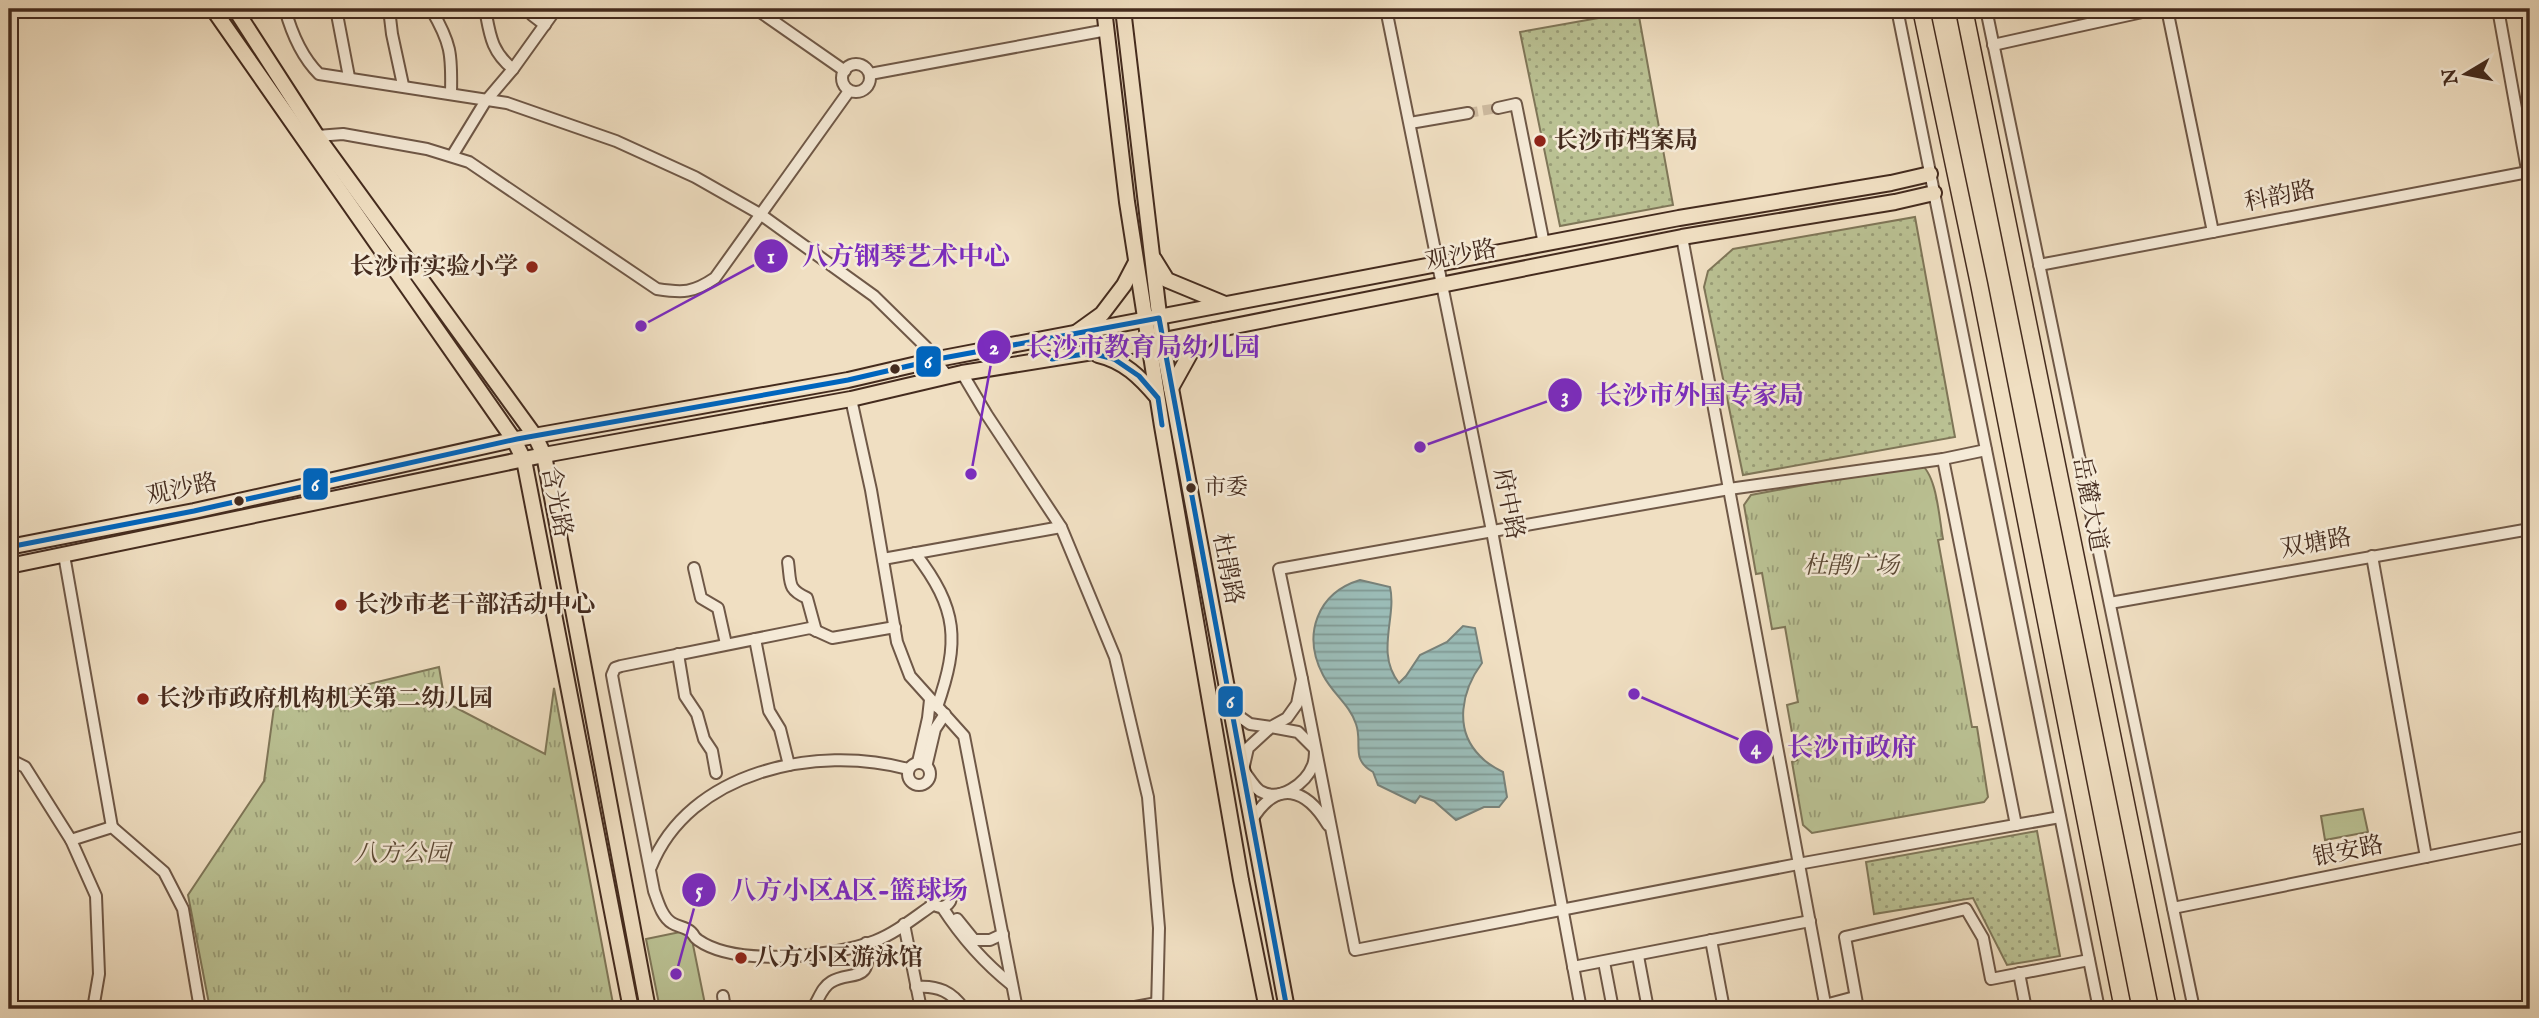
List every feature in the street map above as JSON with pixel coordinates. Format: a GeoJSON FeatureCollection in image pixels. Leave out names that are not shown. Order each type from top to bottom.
{"type":"FeatureCollection","features":[{"type":"Feature","properties":{"kind":"highway"},"geometry":{"type":"LineString","coordinates":[[1921,9],[1979,284],[2123,1009]]}},
{"type":"Feature","properties":{"kind":"highway","name":"岳麓大道"},"geometry":{"type":"LineString","coordinates":[[1964,9],[2168,1009]]}},
{"type":"Feature","properties":{"kind":"main road","name":"含光路"},"geometry":{"type":"LineString","coordinates":[[213,9],[514,440],[524,460],[631,1009]]}},
{"type":"Feature","properties":{"kind":"main road","name":"含光路"},"geometry":{"type":"LineString","coordinates":[[235,9],[317,136],[535,436],[544,455],[648,1009]]}},
{"type":"Feature","properties":{"kind":"main road","name":"杜鹃路"},"geometry":{"type":"LineString","coordinates":[[1104,9],[1136,262],[1152,319]]}},
{"type":"Feature","properties":{"kind":"main road","name":"杜鹃路"},"geometry":{"type":"LineString","coordinates":[[1123,9],[1150,250],[1158,398],[1241,880],[1267,1009]]}},
{"type":"Feature","properties":{"kind":"main road","name":"观沙路"},"geometry":{"type":"LineString","coordinates":[[9,547],[194,511],[514,440],[848,380],[936,360],[1679,218],[1891,183],[1930,174]]}},
{"type":"Feature","properties":{"kind":"main road","name":"观沙路"},"geometry":{"type":"LineString","coordinates":[[9,566],[544,455],[851,399],[962,373],[1091,353],[1682,237],[1895,202],[1934,193]]}},
{"type":"Feature","properties":{"kind":"main road"},"geometry":{"type":"LineString","coordinates":[[1150,250],[1167,280],[1226,305]]}},
{"type":"Feature","properties":{"kind":"main road"},"geometry":{"type":"LineString","coordinates":[[1074,334],[1102,314],[1124,285],[1136,262]]}},
{"type":"Feature","properties":{"kind":"main road"},"geometry":{"type":"LineString","coordinates":[[1171,390],[1191,352],[1217,328]]}},
{"type":"Feature","properties":{"kind":"main road","name":"杜鹃路"},"geometry":{"type":"LineString","coordinates":[[1155,341],[1171,390],[1287,1009]]}},
{"type":"Feature","properties":{"kind":"main road"},"geometry":{"type":"LineString","coordinates":[[1091,353],[1114,359],[1139,376],[1158,398]]}},
{"type":"Feature","properties":{"kind":"street"},"geometry":{"type":"LineString","coordinates":[[285,9],[290,27],[310,65],[319,74],[507,103],[615,141],[695,177],[760,214],[874,296],[926,347],[947,376]]}},
{"type":"Feature","properties":{"kind":"street"},"geometry":{"type":"LineString","coordinates":[[336,9],[349,77]]}},
{"type":"Feature","properties":{"kind":"street"},"geometry":{"type":"LineString","coordinates":[[389,9],[403,85]]}},
{"type":"Feature","properties":{"kind":"street"},"geometry":{"type":"LineString","coordinates":[[431,9],[448,40],[452,68],[451,93]]}},
{"type":"Feature","properties":{"kind":"street"},"geometry":{"type":"LineString","coordinates":[[485,9],[495,50],[499,58],[513,69]]}},
{"type":"Feature","properties":{"kind":"street"},"geometry":{"type":"LineString","coordinates":[[530,9],[532,15],[545,25]]}},
{"type":"Feature","properties":{"kind":"street"},"geometry":{"type":"LineString","coordinates":[[452,156],[488,99],[556,9]]}},
{"type":"Feature","properties":{"kind":"street"},"geometry":{"type":"LineString","coordinates":[[756,9],[845,71]]}},
{"type":"Feature","properties":{"kind":"street","name":"府中路"},"geometry":{"type":"LineString","coordinates":[[1387,9],[1492,531],[1581,1009]]}},
{"type":"Feature","properties":{"kind":"street"},"geometry":{"type":"LineString","coordinates":[[1897,9],[2099,1009]]}},
{"type":"Feature","properties":{"kind":"street"},"geometry":{"type":"LineString","coordinates":[[1986,9],[2194,1009]]}},
{"type":"Feature","properties":{"kind":"street"},"geometry":{"type":"LineString","coordinates":[[1993,45],[2156,9]]}},
{"type":"Feature","properties":{"kind":"street"},"geometry":{"type":"LineString","coordinates":[[2167,9],[2213,232]]}},
{"type":"Feature","properties":{"kind":"street"},"geometry":{"type":"LineString","coordinates":[[2498,9],[2525,130],[2530,186]]}},
{"type":"Feature","properties":{"kind":"street"},"geometry":{"type":"LineString","coordinates":[[870,75],[1107,30]]}},
{"type":"Feature","properties":{"kind":"street"},"geometry":{"type":"LineString","coordinates":[[855,64],[864,65],[870,75],[871,82],[866,89],[858,93],[849,91],[843,84],[842,75],[855,64]]}},
{"type":"Feature","properties":{"kind":"street"},"geometry":{"type":"LineString","coordinates":[[317,136],[343,134],[427,149],[469,162],[491,174],[657,289],[697,290],[715,278],[849,91]]}},
{"type":"Feature","properties":{"kind":"street"},"geometry":{"type":"LineString","coordinates":[[1498,108],[1516,104],[1544,244]]}},
{"type":"Feature","properties":{"kind":"street"},"geometry":{"type":"LineString","coordinates":[[1410,123],[1468,113]]}},
{"type":"Feature","properties":{"kind":"street","name":"科韵路"},"geometry":{"type":"LineString","coordinates":[[2039,265],[2528,172]]}},
{"type":"Feature","properties":{"kind":"street"},"geometry":{"type":"LineString","coordinates":[[1682,237],[1825,1007],[1855,997]]}},
{"type":"Feature","properties":{"kind":"street"},"geometry":{"type":"LineString","coordinates":[[962,373],[1061,527],[1115,657],[1148,797],[1159,928],[1157,1006],[1124,1009]]}},
{"type":"Feature","properties":{"kind":"street"},"geometry":{"type":"LineString","coordinates":[[851,399],[871,490],[897,642],[910,676],[964,736],[1017,1009]]}},
{"type":"Feature","properties":{"kind":"street"},"geometry":{"type":"LineString","coordinates":[[1986,450],[1943,459],[1729,489],[1279,569],[1355,950],[1798,864],[2060,817]]}},
{"type":"Feature","properties":{"kind":"street"},"geometry":{"type":"LineString","coordinates":[[1943,459],[2017,825]]}},
{"type":"Feature","properties":{"kind":"street"},"geometry":{"type":"LineString","coordinates":[[883,559],[1061,527]]}},
{"type":"Feature","properties":{"kind":"street","name":"双塘路"},"geometry":{"type":"LineString","coordinates":[[2110,603],[2530,529]]}},
{"type":"Feature","properties":{"kind":"street"},"geometry":{"type":"LineString","coordinates":[[915,553],[940,587],[949,612],[953,641],[948,674],[937,707],[935,729],[928,754],[918,766]]}},
{"type":"Feature","properties":{"kind":"street"},"geometry":{"type":"LineString","coordinates":[[64,555],[112,827],[164,873],[183,909],[200,1009]]}},
{"type":"Feature","properties":{"kind":"street"},"geometry":{"type":"LineString","coordinates":[[2372,556],[2426,858]]}},
{"type":"Feature","properties":{"kind":"street"},"geometry":{"type":"LineString","coordinates":[[788,562],[792,589],[796,594],[807,598],[816,631]]}},
{"type":"Feature","properties":{"kind":"street"},"geometry":{"type":"LineString","coordinates":[[694,568],[701,598],[718,608],[726,645]]}},
{"type":"Feature","properties":{"kind":"street"},"geometry":{"type":"LineString","coordinates":[[895,627],[832,638],[810,628],[621,666],[615,668],[612,675],[657,900],[670,923],[690,930],[696,939],[717,949],[759,957],[795,957],[877,940],[941,905]]}},
{"type":"Feature","properties":{"kind":"street"},"geometry":{"type":"LineString","coordinates":[[755,639],[769,711],[780,729],[789,765]]}},
{"type":"Feature","properties":{"kind":"street"},"geometry":{"type":"LineString","coordinates":[[678,654],[685,696],[697,714],[704,739],[712,751],[716,773]]}},
{"type":"Feature","properties":{"kind":"street"},"geometry":{"type":"LineString","coordinates":[[1302,679],[1297,704],[1286,719],[1271,727],[1248,748],[1243,770],[1260,791],[1275,795],[1293,794],[1311,802],[1332,831]]}},
{"type":"Feature","properties":{"kind":"street"},"geometry":{"type":"LineString","coordinates":[[918,766],[928,718],[937,707]]}},
{"type":"Feature","properties":{"kind":"street"},"geometry":{"type":"LineString","coordinates":[[1230,710],[1250,724],[1298,732],[1315,749],[1314,764],[1306,778],[1294,788],[1275,795],[1262,805],[1252,820]]}},
{"type":"Feature","properties":{"kind":"street"},"geometry":{"type":"LineString","coordinates":[[9,759],[25,767],[71,840],[96,896],[99,974],[93,1009]]}},
{"type":"Feature","properties":{"kind":"street"},"geometry":{"type":"LineString","coordinates":[[651,867],[658,849],[674,825],[712,794],[751,776],[789,765],[818,761],[854,760],[918,766]]}},
{"type":"Feature","properties":{"kind":"street"},"geometry":{"type":"LineString","coordinates":[[71,840],[112,827]]}},
{"type":"Feature","properties":{"kind":"street","name":"银安路"},"geometry":{"type":"LineString","coordinates":[[2173,908],[2530,836]]}},
{"type":"Feature","properties":{"kind":"street"},"geometry":{"type":"LineString","coordinates":[[941,905],[974,940],[990,940],[1003,934]]}},
{"type":"Feature","properties":{"kind":"street"},"geometry":{"type":"LineString","coordinates":[[941,905],[960,936],[1012,985]]}},
{"type":"Feature","properties":{"kind":"street"},"geometry":{"type":"LineString","coordinates":[[1858,1009],[1845,937],[1966,909],[1983,938],[1991,979],[2090,960]]}},
{"type":"Feature","properties":{"kind":"street"},"geometry":{"type":"LineString","coordinates":[[1573,967],[1810,921]]}},
{"type":"Feature","properties":{"kind":"street"},"geometry":{"type":"LineString","coordinates":[[904,925],[920,1009]]}},
{"type":"Feature","properties":{"kind":"street"},"geometry":{"type":"LineString","coordinates":[[1711,940],[1724,1009]]}},
{"type":"Feature","properties":{"kind":"street"},"geometry":{"type":"LineString","coordinates":[[812,1009],[823,989],[834,980],[857,976],[864,969],[869,956],[866,943]]}},
{"type":"Feature","properties":{"kind":"street"},"geometry":{"type":"LineString","coordinates":[[1638,956],[1648,1009]]}},
{"type":"Feature","properties":{"kind":"street"},"geometry":{"type":"LineString","coordinates":[[1604,962],[1613,1009]]}},
{"type":"Feature","properties":{"kind":"street"},"geometry":{"type":"LineString","coordinates":[[2019,973],[2026,1009]]}},
{"type":"Feature","properties":{"kind":"street"},"geometry":{"type":"LineString","coordinates":[[916,987],[941,989],[956,998],[964,1009]]}},
{"type":"Feature","properties":{"kind":"street"},"geometry":{"type":"LineString","coordinates":[[723,996],[725,1009]]}},
{"type":"Feature","properties":{"kind":"green space"},"geometry":{"type":"Polygon","coordinates":[[[1638,11],[1673,205],[1560,226],[1520,32],[1638,11]]]}},
{"type":"Feature","properties":{"kind":"green space"},"geometry":{"type":"Polygon","coordinates":[[[1915,217],[1955,437],[1743,475],[1704,287],[1708,271],[1733,249],[1915,217]]]}},
{"type":"Feature","properties":{"kind":"green space","name":"杜鹃广场"},"geometry":{"type":"Polygon","coordinates":[[[1919,463],[1930,476],[1936,497],[1943,539],[1938,540],[1972,727],[1977,727],[1988,797],[1984,802],[1812,833],[1803,825],[1792,762],[1797,760],[1787,705],[1798,702],[1785,627],[1772,629],[1762,573],[1756,574],[1744,505],[1751,495],[1919,463]]]}},
{"type":"Feature","properties":{"kind":"green space","name":"八方公园"},"geometry":{"type":"Polygon","coordinates":[[[439,667],[445,702],[545,754],[554,688],[614,1009],[210,1009],[188,895],[264,781],[274,707],[439,667]]]}},
{"type":"Feature","properties":{"kind":"green space"},"geometry":{"type":"Polygon","coordinates":[[[2363,809],[2368,832],[2325,840],[2321,816],[2363,809]]]}},
{"type":"Feature","properties":{"kind":"green space"},"geometry":{"type":"Polygon","coordinates":[[[2037,831],[2060,956],[2007,965],[1973,898],[1874,914],[1866,862],[2037,831]]]}},
{"type":"Feature","properties":{"kind":"green space"},"geometry":{"type":"Polygon","coordinates":[[[690,930],[706,1009],[660,1009],[646,939],[690,930]]]}},
{"type":"Feature","properties":{"kind":"water"},"geometry":{"type":"Polygon","coordinates":[[[1360,580],[1390,587],[1388,660],[1399,683],[1420,655],[1447,642],[1463,626],[1475,628],[1482,663],[1465,697],[1463,722],[1466,734],[1480,756],[1503,772],[1507,797],[1499,807],[1484,807],[1456,820],[1434,801],[1420,796],[1415,803],[1378,785],[1373,772],[1362,762],[1358,751],[1356,724],[1323,675],[1314,645],[1314,631],[1324,605],[1345,586],[1360,580]]]}},
{"type":"Feature","properties":{"kind":"tunnel"},"geometry":{"type":"LineString","coordinates":[[1468,113],[1498,108]]}},
{"type":"Feature","properties":{"kind":"transit line","name":"6"},"geometry":{"type":"LineString","coordinates":[[9,547],[194,511],[517,439],[848,380],[943,358],[1159,318],[1287,1009]]}},
{"type":"Feature","properties":{"kind":"transit line","name":"6"},"geometry":{"type":"LineString","coordinates":[[1052,359],[1091,353],[1114,359],[1139,376],[1158,398],[1162,425]]}},
{"type":"Feature","properties":{"kind":"place","name":"长沙市档案局"},"geometry":{"type":"Point","coordinates":[1540,141]}},
{"type":"Feature","properties":{"kind":"place","name":"长沙市实验小学"},"geometry":{"type":"Point","coordinates":[532,267]}},
{"type":"Feature","properties":{"kind":"place","name":"八方钢琴艺术中心"},"geometry":{"type":"Point","coordinates":[641,326]}},
{"type":"Feature","properties":{"kind":"place","name":"长沙市外国专家局"},"geometry":{"type":"Point","coordinates":[1420,447]}},
{"type":"Feature","properties":{"kind":"place","name":"长沙市教育局幼儿园"},"geometry":{"type":"Point","coordinates":[971,474]}},
{"type":"Feature","properties":{"kind":"place","name":"市委"},"geometry":{"type":"Point","coordinates":[1191,488]}},
{"type":"Feature","properties":{"kind":"place","name":"长沙市老干部活动中心"},"geometry":{"type":"Point","coordinates":[341,605]}},
{"type":"Feature","properties":{"kind":"place","name":"长沙市政府"},"geometry":{"type":"Point","coordinates":[1634,694]}},
{"type":"Feature","properties":{"kind":"place","name":"长沙市政府机构机关第二幼儿园"},"geometry":{"type":"Point","coordinates":[143,699]}},
{"type":"Feature","properties":{"kind":"place","name":"八方小区游泳馆"},"geometry":{"type":"Point","coordinates":[741,958]}},
{"type":"Feature","properties":{"kind":"place","name":"八方小区A区-篮球场"},"geometry":{"type":"Point","coordinates":[676,974]}}]}
